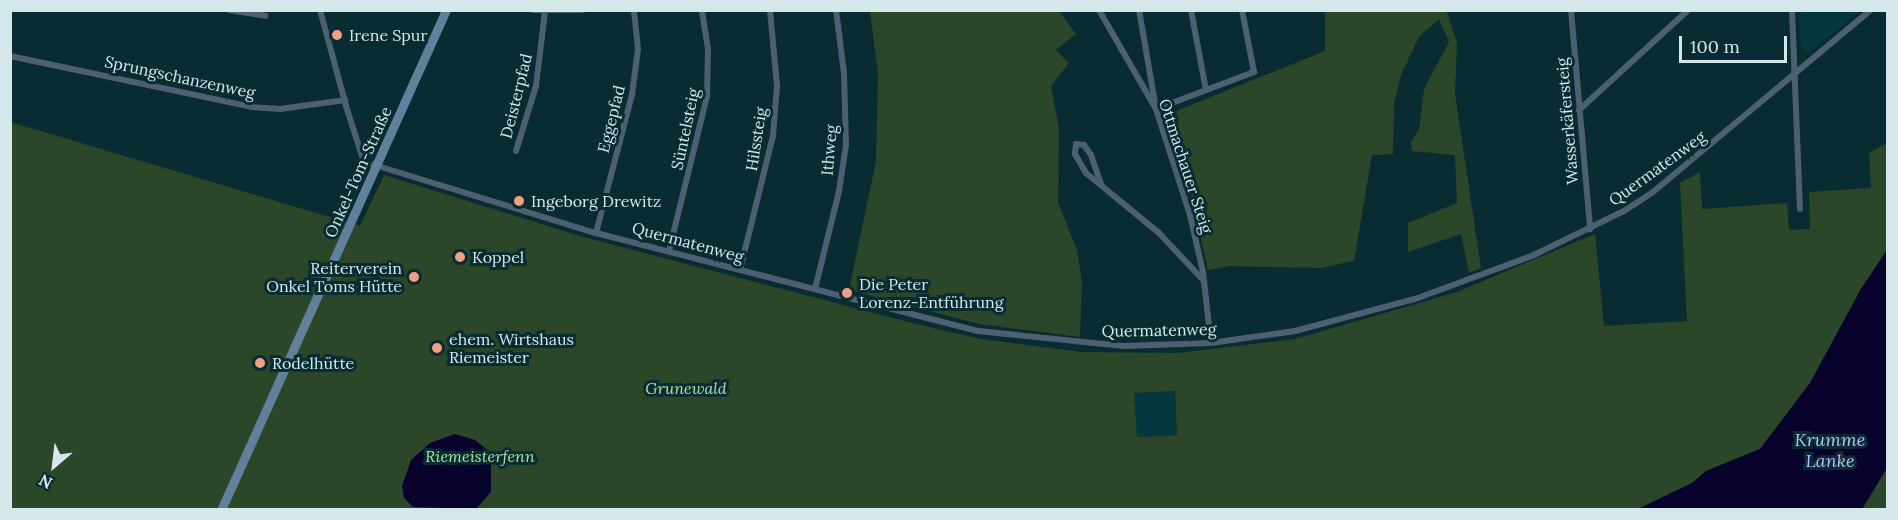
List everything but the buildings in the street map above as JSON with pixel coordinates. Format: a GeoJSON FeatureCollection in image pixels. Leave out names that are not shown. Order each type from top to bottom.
{"type":"FeatureCollection","features":[{"type":"Feature","properties":{"kind":"main road","name":"Onkel-Tom-Straße"},"geometry":{"type":"LineString","coordinates":[[221,510],[446,10]]}},
{"type":"Feature","properties":{"kind":"street"},"geometry":{"type":"LineString","coordinates":[[229,10],[266,16]]}},
{"type":"Feature","properties":{"kind":"street"},"geometry":{"type":"LineString","coordinates":[[320,10],[363,159],[378,165]]}},
{"type":"Feature","properties":{"kind":"street"},"geometry":{"type":"LineString","coordinates":[[533,10],[545,12],[583,10]]}},
{"type":"Feature","properties":{"kind":"street","name":"Eggepfad"},"geometry":{"type":"LineString","coordinates":[[596,233],[634,84],[638,48],[634,10]]}},
{"type":"Feature","properties":{"kind":"street","name":"Süntelsteig"},"geometry":{"type":"LineString","coordinates":[[669,251],[707,96],[708,49],[702,10]]}},
{"type":"Feature","properties":{"kind":"street","name":"Hilssteig"},"geometry":{"type":"LineString","coordinates":[[740,270],[773,136],[777,86],[770,10]]}},
{"type":"Feature","properties":{"kind":"street","name":"Ithweg"},"geometry":{"type":"LineString","coordinates":[[815,289],[839,191],[846,145],[844,73],[837,10]]}},
{"type":"Feature","properties":{"kind":"street","name":"Ottmachauer Steig"},"geometry":{"type":"LineString","coordinates":[[1099,10],[1156,109],[1190,215],[1204,282],[1210,344]]}},
{"type":"Feature","properties":{"kind":"street"},"geometry":{"type":"LineString","coordinates":[[1139,10],[1156,109],[1254,72],[1242,10]]}},
{"type":"Feature","properties":{"kind":"street"},"geometry":{"type":"LineString","coordinates":[[1191,10],[1206,90]]}},
{"type":"Feature","properties":{"kind":"street","name":"Wasserkäfersteig"},"geometry":{"type":"LineString","coordinates":[[1571,10],[1590,229]]}},
{"type":"Feature","properties":{"kind":"street"},"geometry":{"type":"LineString","coordinates":[[1579,110],[1688,10]]}},
{"type":"Feature","properties":{"kind":"street"},"geometry":{"type":"LineString","coordinates":[[1792,10],[1800,209]]}},
{"type":"Feature","properties":{"kind":"street","name":"Quermatenweg"},"geometry":{"type":"LineString","coordinates":[[378,165],[596,233],[978,331],[1035,340],[1123,346],[1210,344],[1295,331],[1381,309],[1485,275],[1590,229],[1624,211],[1684,169],[1871,10]]}},
{"type":"Feature","properties":{"kind":"street","name":"Deisterpfad"},"geometry":{"type":"LineString","coordinates":[[516,151],[536,86],[545,12]]}},
{"type":"Feature","properties":{"kind":"street","name":"Sprungschanzenweg"},"geometry":{"type":"LineString","coordinates":[[10,56],[252,107],[280,109],[345,100]]}},
{"type":"Feature","properties":{"kind":"street"},"geometry":{"type":"LineString","coordinates":[[1101,184],[1091,155],[1084,145],[1076,144],[1081,168],[1175,247],[1204,282]]}},
{"type":"Feature","properties":{"kind":"shaded area"},"geometry":{"type":"Polygon","coordinates":[[[1799,10],[1860,11],[1808,53],[1801,48],[1799,10]]]}},
{"type":"Feature","properties":{"kind":"shaded area"},"geometry":{"type":"Polygon","coordinates":[[[1175,391],[1177,435],[1136,437],[1134,393],[1175,391]]]}},
{"type":"Feature","properties":{"kind":"green space"},"geometry":{"type":"Polygon","coordinates":[[[1445,10],[1457,43],[1455,94],[1481,268],[1469,273],[1461,234],[1408,252],[1408,223],[1457,203],[1455,155],[1412,151],[1411,142],[1419,129],[1424,89],[1449,42],[1439,19],[1419,37],[1401,75],[1394,104],[1393,154],[1372,155],[1354,261],[1320,268],[1230,266],[1208,270],[1186,174],[1166,115],[1325,51],[1325,11],[1445,10]]]}},
{"type":"Feature","properties":{"kind":"green space"},"geometry":{"type":"Polygon","coordinates":[[[870,11],[1059,11],[1076,34],[1056,50],[1069,63],[1051,86],[1059,129],[1058,202],[1077,250],[1082,282],[1080,337],[979,324],[849,290],[876,161],[878,73],[870,11]]]}},
{"type":"Feature","properties":{"kind":"green space","name":"Grunewald"},"geometry":{"type":"Polygon","coordinates":[[[10,122],[360,226],[384,175],[580,236],[916,324],[981,339],[1082,352],[1178,353],[1295,339],[1457,292],[1595,234],[1604,326],[1687,321],[1680,183],[1700,172],[1702,209],[1787,203],[1789,230],[1810,229],[1809,192],[1871,188],[1869,153],[1887,143],[1887,250],[1861,289],[1810,383],[1760,449],[1706,471],[1692,483],[1638,509],[11,509],[10,122]],[[1175,391],[1134,393],[1137,437],[1177,435],[1175,391]]]}},
{"type":"Feature","properties":{"kind":"green space"},"geometry":{"type":"Polygon","coordinates":[[[1887,468],[1887,509],[1862,509],[1887,468]]]}},
{"type":"Feature","properties":{"kind":"water","name":"Krumme Lanke"},"geometry":{"type":"Polygon","coordinates":[[[1887,250],[1887,468],[1862,509],[1638,509],[1692,483],[1706,471],[1760,449],[1810,383],[1861,289],[1887,250]]]}},
{"type":"Feature","properties":{"kind":"water"},"geometry":{"type":"Polygon","coordinates":[[[455,434],[475,440],[491,453],[491,492],[476,509],[413,507],[404,498],[402,486],[411,460],[430,443],[455,434]]]}},
{"type":"Feature","properties":{"kind":"place","name":"Irene Spur"},"geometry":{"type":"Point","coordinates":[337,35]}},
{"type":"Feature","properties":{"kind":"place","name":"Ingeborg Drewitz"},"geometry":{"type":"Point","coordinates":[519,201]}},
{"type":"Feature","properties":{"kind":"place","name":"Koppel"},"geometry":{"type":"Point","coordinates":[460,257]}},
{"type":"Feature","properties":{"kind":"place","name":"Reiterverein Onkel Toms Hütte"},"geometry":{"type":"Point","coordinates":[414,277]}},
{"type":"Feature","properties":{"kind":"place","name":"Die Peter Lorenz-Entführung"},"geometry":{"type":"Point","coordinates":[847,293]}},
{"type":"Feature","properties":{"kind":"place","name":"ehem. Wirtshaus Riemeister"},"geometry":{"type":"Point","coordinates":[437,348]}},
{"type":"Feature","properties":{"kind":"place","name":"Rodelhütte"},"geometry":{"type":"Point","coordinates":[260,363]}},
{"type":"Feature","properties":{"kind":"park label","name":"Riemeisterfenn"},"geometry":{"type":"Point","coordinates":[480,456]}}]}
